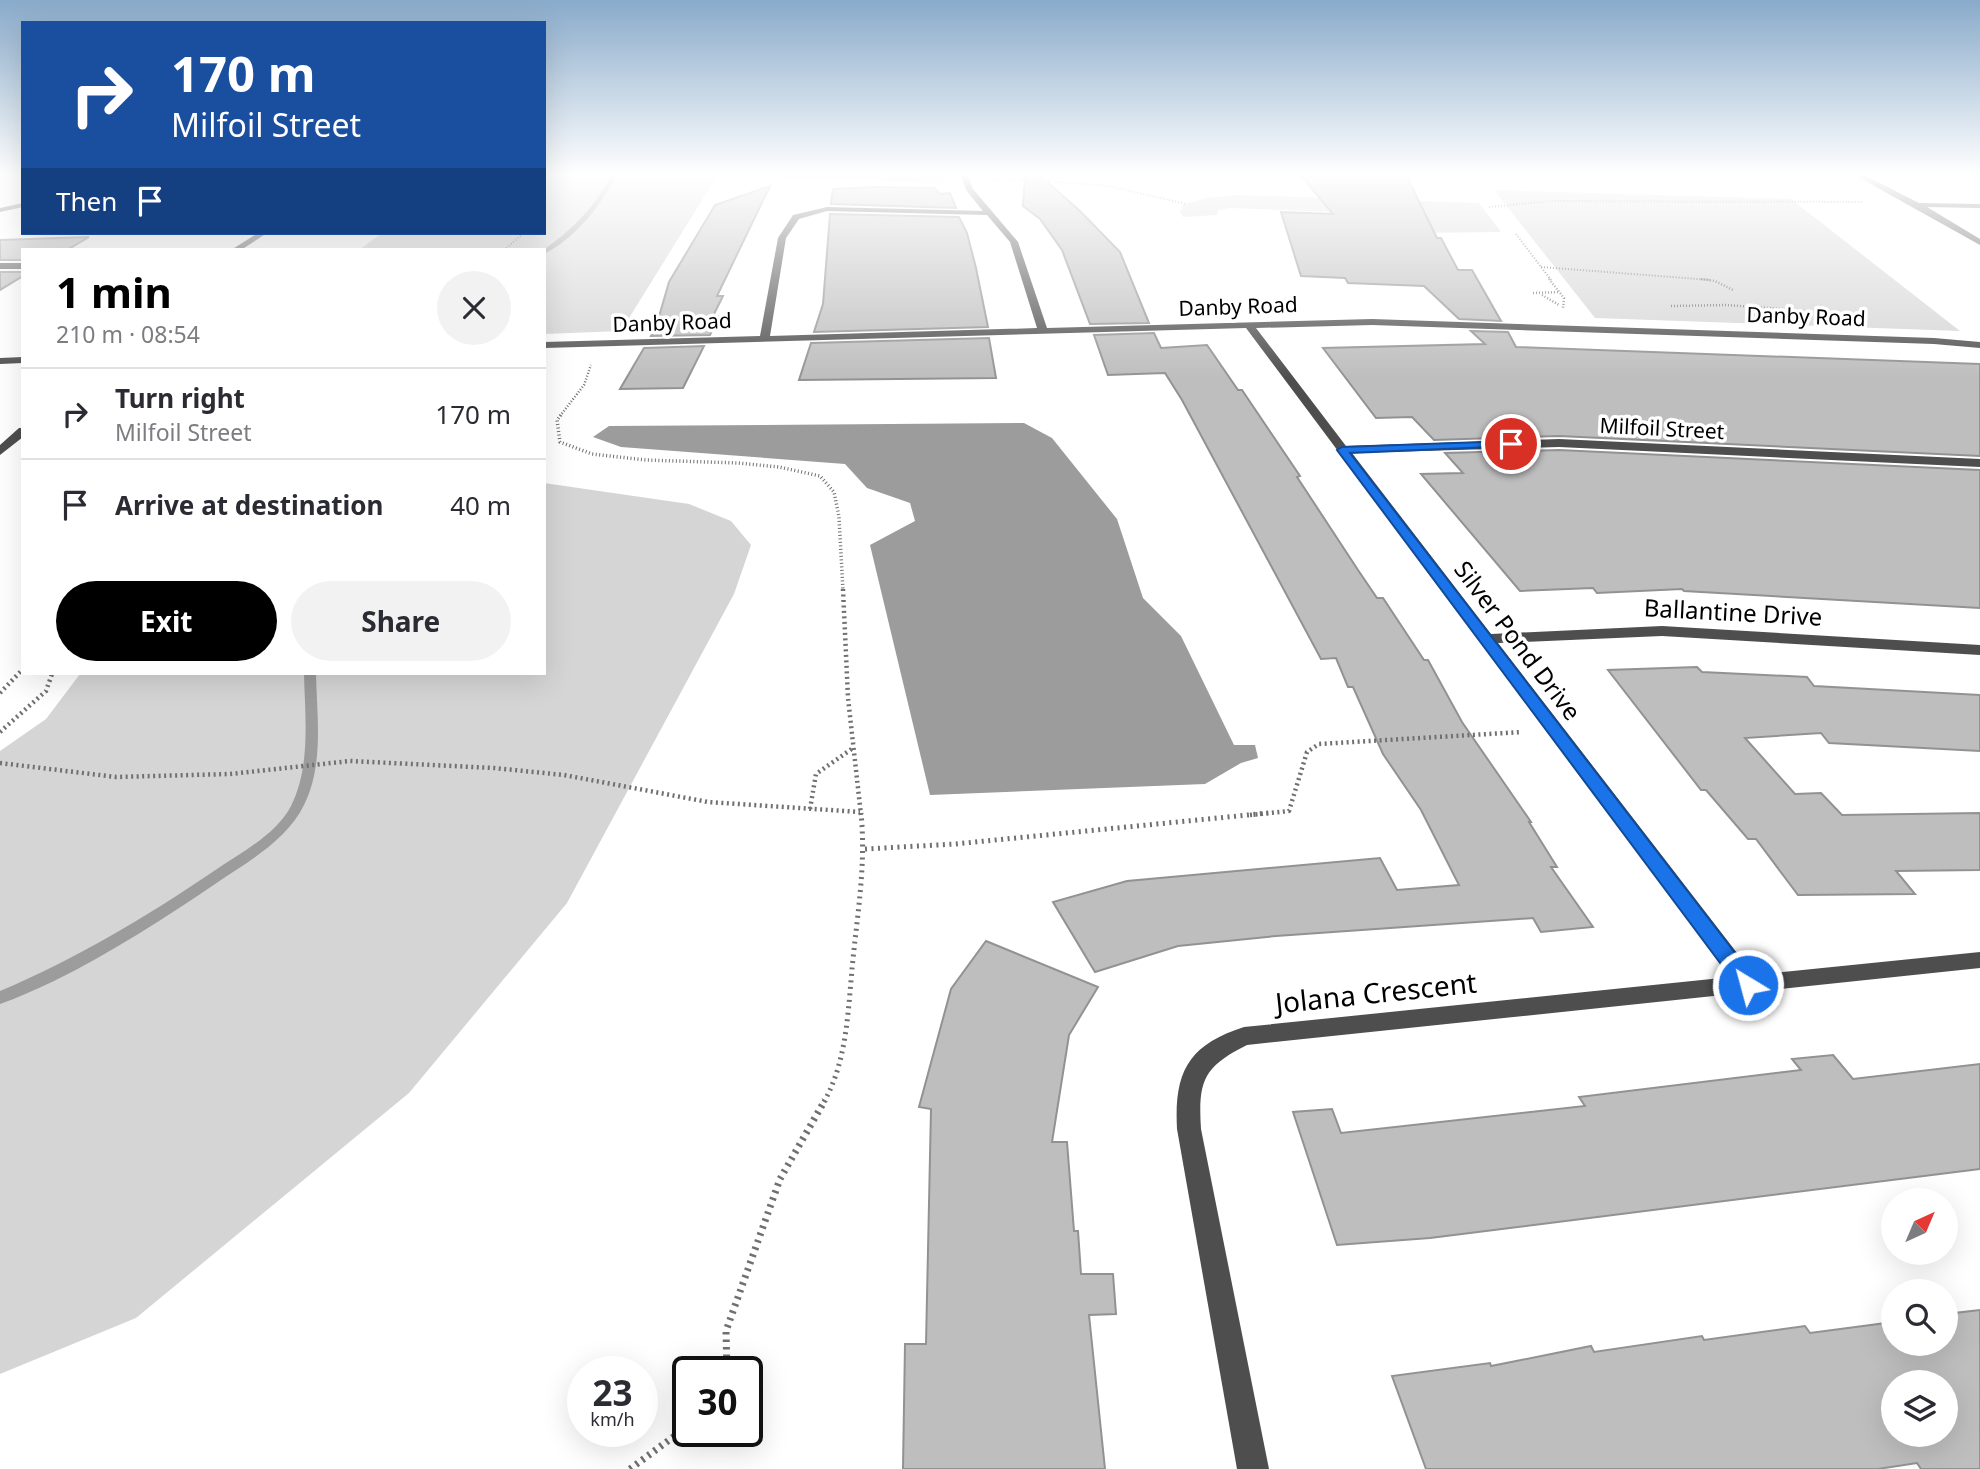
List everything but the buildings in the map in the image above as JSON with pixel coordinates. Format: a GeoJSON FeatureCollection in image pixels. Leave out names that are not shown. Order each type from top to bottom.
{"type":"FeatureCollection","features":[{"type":"Feature","properties":{"kind":"street"},"geometry":{"type":"LineString","coordinates":[[764,339],[781,242]]}},
{"type":"Feature","properties":{"kind":"street"},"geometry":{"type":"LineString","coordinates":[[1014,242],[1043,332]]}},
{"type":"Feature","properties":{"kind":"street"},"geometry":{"type":"LineString","coordinates":[[0,266],[21,266]]}},
{"type":"Feature","properties":{"kind":"street","name":"Danby Road"},"geometry":{"type":"LineString","coordinates":[[546,345],[1417,322],[1980,342]]}},
{"type":"Feature","properties":{"kind":"street","name":"Silver Pond Drive"},"geometry":{"type":"LineString","coordinates":[[1248,325],[1748,985]]}},
{"type":"Feature","properties":{"kind":"street"},"geometry":{"type":"LineString","coordinates":[[0,360],[21,360]]}},
{"type":"Feature","properties":{"kind":"street"},"geometry":{"type":"LineString","coordinates":[[0,451],[21,433]]}},
{"type":"Feature","properties":{"kind":"street","name":"Milfoil Street"},"geometry":{"type":"LineString","coordinates":[[1342,450],[1559,443],[1980,463]]}},
{"type":"Feature","properties":{"kind":"street","name":"Ballantine Drive"},"geometry":{"type":"LineString","coordinates":[[1484,639],[1662,631],[1980,650]]}},
{"type":"Feature","properties":{"kind":"street","name":"Jolana Crescent"},"geometry":{"type":"LineString","coordinates":[[1253,1469],[1189,1129],[1186,1093],[1195,1068],[1217,1048],[1244,1037],[1980,960]]}},
{"type":"Feature","properties":{"kind":"path"},"geometry":{"type":"LineString","coordinates":[[1522,242],[1560,292],[1533,293]]}},
{"type":"Feature","properties":{"kind":"path"},"geometry":{"type":"LineString","coordinates":[[1541,267],[1697,278],[1715,281],[1732,290]]}},
{"type":"Feature","properties":{"kind":"path"},"geometry":{"type":"LineString","coordinates":[[1540,294],[1563,307]]}},
{"type":"Feature","properties":{"kind":"path"},"geometry":{"type":"LineString","coordinates":[[594,358],[584,385],[557,420],[560,442],[592,454],[779,467],[820,476],[834,492],[839,517],[853,748],[865,849],[843,1049],[833,1086],[780,1179],[726,1331],[727,1356]]}},
{"type":"Feature","properties":{"kind":"path"},"geometry":{"type":"LineString","coordinates":[[0,693],[21,671]]}},
{"type":"Feature","properties":{"kind":"path"},"geometry":{"type":"LineString","coordinates":[[0,732],[46,691],[52,675]]}},
{"type":"Feature","properties":{"kind":"path"},"geometry":{"type":"LineString","coordinates":[[865,849],[955,844],[1289,811],[1307,752],[1319,744],[1522,732]]}},
{"type":"Feature","properties":{"kind":"path"},"geometry":{"type":"LineString","coordinates":[[810,809],[816,774],[853,748]]}},
{"type":"Feature","properties":{"kind":"path"},"geometry":{"type":"LineString","coordinates":[[0,763],[116,777],[230,774],[350,761],[494,768],[564,775],[708,802],[859,812]]}},
{"type":"Feature","properties":{"kind":"path"},"geometry":{"type":"LineString","coordinates":[[630,1469],[672,1438]]}},
{"type":"Feature","properties":{"kind":"shaded area"},"geometry":{"type":"Polygon","coordinates":[[[370,242],[676,242],[621,331],[546,334],[546,248],[362,248],[370,242]]]}},
{"type":"Feature","properties":{"kind":"shaded area"},"geometry":{"type":"Polygon","coordinates":[[[1535,242],[1845,242],[1960,331],[1595,318],[1535,242]]]}},
{"type":"Feature","properties":{"kind":"shaded area"},"geometry":{"type":"Polygon","coordinates":[[[1024,423],[1052,438],[1117,519],[1143,598],[1181,636],[1234,745],[1255,745],[1258,758],[1241,763],[1205,784],[930,795],[870,545],[915,521],[910,503],[867,488],[845,464],[621,447],[593,437],[609,426],[1024,423]]]}},
{"type":"Feature","properties":{"kind":"shaded area"},"geometry":{"type":"Polygon","coordinates":[[[546,483],[689,504],[731,521],[751,545],[734,594],[567,903],[409,1093],[136,1318],[0,1374],[0,751],[46,719],[79,675],[546,675],[546,483]]]}},
{"type":"Feature","properties":{"kind":"waterway"},"geometry":{"type":"LineString","coordinates":[[546,251],[558,242]]}},
{"type":"Feature","properties":{"kind":"waterway"},"geometry":{"type":"LineString","coordinates":[[0,998],[87,957],[142,925],[243,859],[284,825],[298,805],[308,773],[312,741],[310,675]]}},
{"type":"Feature","properties":{"kind":"route"},"geometry":{"type":"LineString","coordinates":[[1511,444],[1342,450],[1748,985]]}}]}
